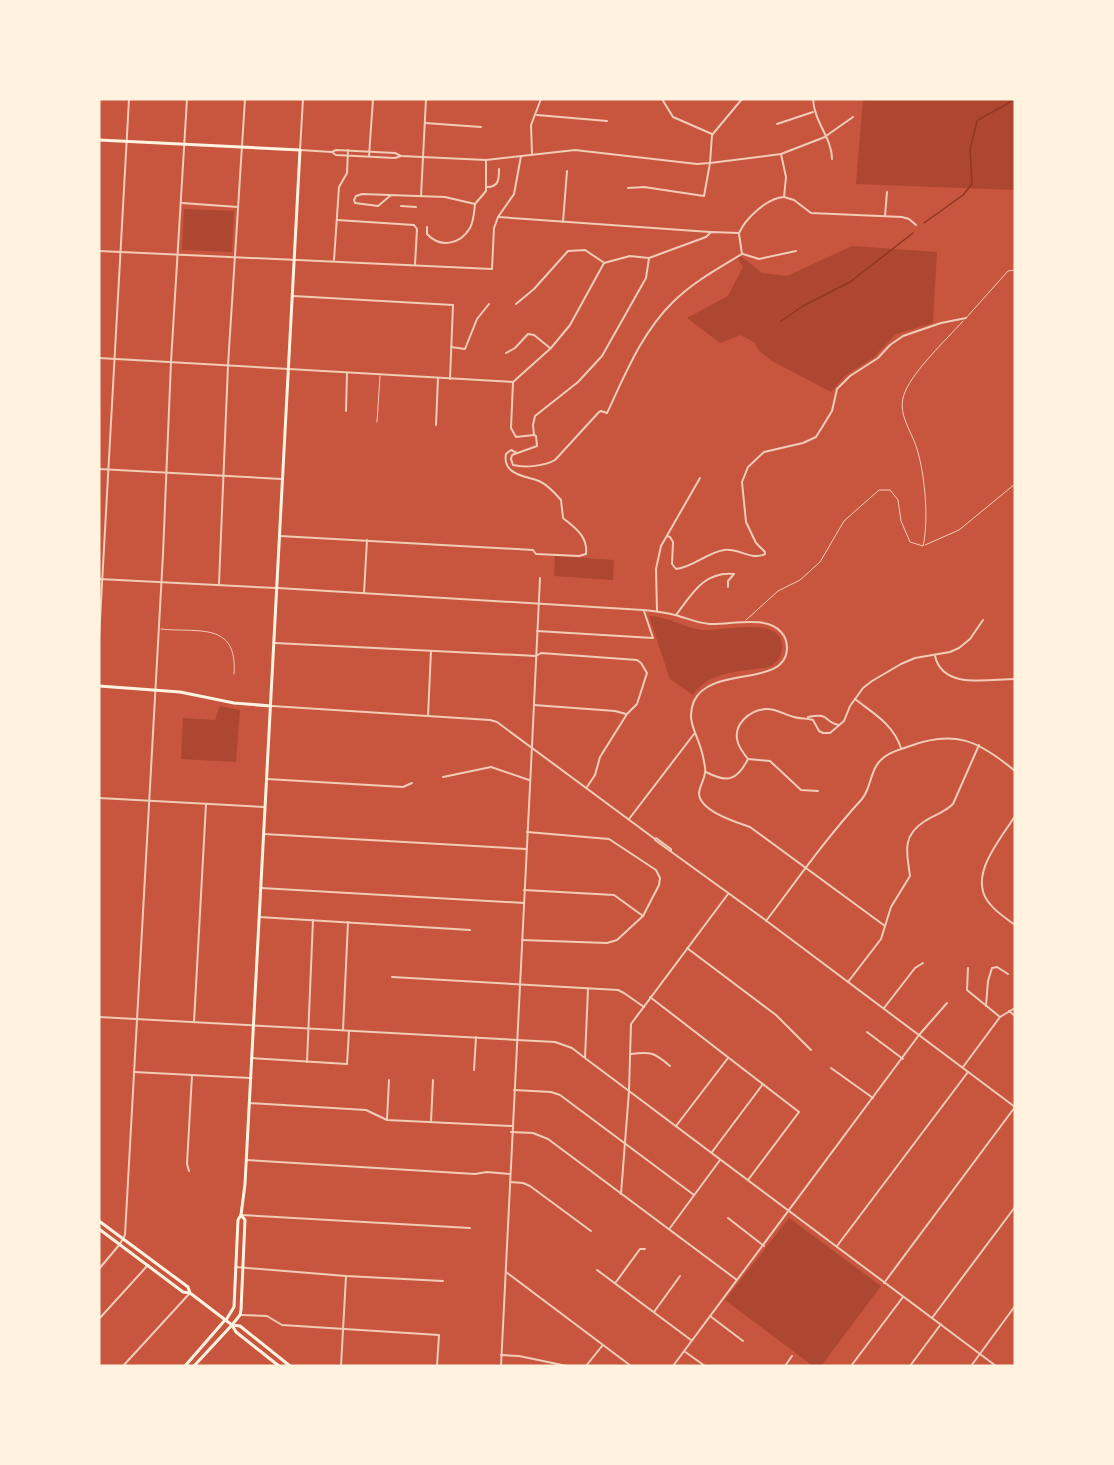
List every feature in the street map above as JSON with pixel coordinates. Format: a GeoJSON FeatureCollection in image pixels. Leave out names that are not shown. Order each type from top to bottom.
{"type":"FeatureCollection","features":[{"type":"Feature","properties":{"kind":"main road"},"geometry":{"type":"LineString","coordinates":[[99,140],[300,150],[278,588],[242,1215],[245,1220],[240,1315],[195,1366]]}},
{"type":"Feature","properties":{"kind":"main road"},"geometry":{"type":"LineString","coordinates":[[99,686],[193,693],[243,704],[271,706]]}},
{"type":"Feature","properties":{"kind":"main road"},"geometry":{"type":"LineString","coordinates":[[185,1366],[226,1320],[234,1307],[238,1220],[242,1215]]}},
{"type":"Feature","properties":{"kind":"main road"},"geometry":{"type":"LineString","coordinates":[[99,1221],[188,1287],[190,1293]]}},
{"type":"Feature","properties":{"kind":"main road"},"geometry":{"type":"LineString","coordinates":[[99,1229],[183,1292],[190,1293],[226,1320],[236,1332],[279,1366]]}},
{"type":"Feature","properties":{"kind":"main road"},"geometry":{"type":"LineString","coordinates":[[232,1325],[241,1326],[290,1366]]}},
{"type":"Feature","properties":{"kind":"street"},"geometry":{"type":"LineString","coordinates":[[99,638],[100,579],[129,99]]}},
{"type":"Feature","properties":{"kind":"street"},"geometry":{"type":"LineString","coordinates":[[99,1269],[125,1235],[187,99]]}},
{"type":"Feature","properties":{"kind":"street"},"geometry":{"type":"LineString","coordinates":[[219,585],[228,365],[245,99]]}},
{"type":"Feature","properties":{"kind":"street"},"geometry":{"type":"LineString","coordinates":[[303,99],[300,150],[369,151],[395,153],[401,156]]}},
{"type":"Feature","properties":{"kind":"street"},"geometry":{"type":"LineString","coordinates":[[369,156],[373,99]]}},
{"type":"Feature","properties":{"kind":"street"},"geometry":{"type":"LineString","coordinates":[[421,196],[426,99]]}},
{"type":"Feature","properties":{"kind":"street"},"geometry":{"type":"LineString","coordinates":[[532,154],[531,125],[537,115],[541,99]]}},
{"type":"Feature","properties":{"kind":"street"},"geometry":{"type":"LineString","coordinates":[[662,99],[674,117],[712,135]]}},
{"type":"Feature","properties":{"kind":"street"},"geometry":{"type":"LineString","coordinates":[[628,188],[644,187],[704,196],[712,135],[742,99]]}},
{"type":"Feature","properties":{"kind":"street"},"geometry":{"type":"LineString","coordinates":[[813,99],[813,112],[830,146],[832,159]]}},
{"type":"Feature","properties":{"kind":"street"},"geometry":{"type":"LineString","coordinates":[[777,124],[813,112]]}},
{"type":"Feature","properties":{"kind":"street"},"geometry":{"type":"LineString","coordinates":[[537,115],[607,121]]}},
{"type":"Feature","properties":{"kind":"street"},"geometry":{"type":"LineString","coordinates":[[332,152],[336,155],[486,160],[532,154],[586,151],[698,164],[781,154],[825,137],[853,117]]}},
{"type":"Feature","properties":{"kind":"street"},"geometry":{"type":"LineString","coordinates":[[424,123],[481,127]]}},
{"type":"Feature","properties":{"kind":"street"},"geometry":{"type":"LineString","coordinates":[[334,261],[339,187],[347,173],[348,150]]}},
{"type":"Feature","properties":{"kind":"street"},"geometry":{"type":"LineString","coordinates":[[781,154],[786,177],[784,196]]}},
{"type":"Feature","properties":{"kind":"street"},"geometry":{"type":"LineString","coordinates":[[99,251],[492,269],[494,228],[498,217],[514,194],[521,156]]}},
{"type":"Feature","properties":{"kind":"street"},"geometry":{"type":"LineString","coordinates":[[427,227],[428,234],[434,240],[445,244],[468,230],[474,218],[475,204],[484,195],[487,187],[486,160]]}},
{"type":"Feature","properties":{"kind":"street"},"geometry":{"type":"LineString","coordinates":[[487,187],[495,186],[499,169]]}},
{"type":"Feature","properties":{"kind":"street"},"geometry":{"type":"LineString","coordinates":[[563,222],[567,171]]}},
{"type":"Feature","properties":{"kind":"street"},"geometry":{"type":"LineString","coordinates":[[885,217],[887,192]]}},
{"type":"Feature","properties":{"kind":"street"},"geometry":{"type":"LineString","coordinates":[[390,196],[378,206],[360,205],[354,200],[356,196],[362,194],[445,197],[475,204]]}},
{"type":"Feature","properties":{"kind":"street"},"geometry":{"type":"LineString","coordinates":[[742,254],[739,233],[748,220],[770,201],[784,196],[794,200],[811,213],[906,217],[916,225]]}},
{"type":"Feature","properties":{"kind":"street"},"geometry":{"type":"LineString","coordinates":[[182,203],[237,207]]}},
{"type":"Feature","properties":{"kind":"street"},"geometry":{"type":"LineString","coordinates":[[401,206],[417,207]]}},
{"type":"Feature","properties":{"kind":"street"},"geometry":{"type":"LineString","coordinates":[[498,217],[739,233]]}},
{"type":"Feature","properties":{"kind":"street"},"geometry":{"type":"LineString","coordinates":[[337,220],[414,225],[417,229],[414,266]]}},
{"type":"Feature","properties":{"kind":"street"},"geometry":{"type":"LineString","coordinates":[[99,358],[513,382],[551,348],[570,325],[604,263],[630,256],[649,258],[706,237],[711,232]]}},
{"type":"Feature","properties":{"kind":"street"},"geometry":{"type":"LineString","coordinates":[[516,304],[534,289],[568,251],[585,250],[604,263]]}},
{"type":"Feature","properties":{"kind":"street"},"geometry":{"type":"LineString","coordinates":[[649,258],[646,278],[602,356],[578,382],[536,416],[533,425],[537,446],[517,453],[511,459],[513,465],[549,464],[599,412],[607,413],[628,370],[658,318],[690,288],[742,254],[759,259],[796,251]]}},
{"type":"Feature","properties":{"kind":"street"},"geometry":{"type":"LineString","coordinates":[[293,296],[453,305],[450,379]]}},
{"type":"Feature","properties":{"kind":"street"},"geometry":{"type":"LineString","coordinates":[[451,347],[465,349],[477,319],[489,304]]}},
{"type":"Feature","properties":{"kind":"street"},"geometry":{"type":"LineString","coordinates":[[667,536],[674,542],[672,564],[676,569],[691,566],[709,555],[725,550],[739,550],[761,557],[765,554],[756,543],[746,522],[742,482],[748,467],[764,453],[803,443],[816,437],[832,411],[837,389],[850,376],[878,358],[890,345],[903,336],[941,322],[966,318]]}},
{"type":"Feature","properties":{"kind":"street"},"geometry":{"type":"LineString","coordinates":[[506,353],[515,348],[528,334],[534,334],[551,348]]}},
{"type":"Feature","properties":{"kind":"street"},"geometry":{"type":"LineString","coordinates":[[346,411],[347,373]]}},
{"type":"Feature","properties":{"kind":"street"},"geometry":{"type":"LineString","coordinates":[[436,425],[438,378]]}},
{"type":"Feature","properties":{"kind":"street"},"geometry":{"type":"LineString","coordinates":[[513,382],[511,428],[516,437],[534,435]]}},
{"type":"Feature","properties":{"kind":"street"},"geometry":{"type":"LineString","coordinates":[[280,536],[533,550],[536,554],[579,556],[586,554],[587,548],[580,532],[563,518],[561,500],[540,482],[516,474],[508,467],[505,460],[506,454],[511,450],[517,453]]}},
{"type":"Feature","properties":{"kind":"street"},"geometry":{"type":"LineString","coordinates":[[99,469],[283,480]]}},
{"type":"Feature","properties":{"kind":"street"},"geometry":{"type":"LineString","coordinates":[[657,611],[656,569],[661,546],[700,478]]}},
{"type":"Feature","properties":{"kind":"street"},"geometry":{"type":"LineString","coordinates":[[364,593],[368,540]]}},
{"type":"Feature","properties":{"kind":"street"},"geometry":{"type":"LineString","coordinates":[[675,615],[692,593],[712,575],[734,574],[728,581],[728,587]]}},
{"type":"Feature","properties":{"kind":"street"},"geometry":{"type":"LineString","coordinates":[[501,1366],[540,578]]}},
{"type":"Feature","properties":{"kind":"street"},"geometry":{"type":"LineString","coordinates":[[100,579],[657,611],[711,624],[744,622],[767,624],[779,629],[787,645],[784,661],[770,671],[716,682],[704,688],[696,697],[691,719],[694,734],[701,747],[706,772],[700,786],[699,796],[703,805],[723,817],[750,827],[885,926]]}},
{"type":"Feature","properties":{"kind":"street"},"geometry":{"type":"LineString","coordinates":[[537,631],[653,638],[643,610]]}},
{"type":"Feature","properties":{"kind":"street"},"geometry":{"type":"LineString","coordinates":[[748,759],[736,735],[738,727],[747,717],[767,709],[776,710],[797,718],[813,720],[819,730],[826,734],[844,721],[850,706],[872,681],[915,658],[935,656],[959,648],[970,639],[983,620]]}},
{"type":"Feature","properties":{"kind":"street"},"geometry":{"type":"LineString","coordinates":[[275,643],[536,656],[541,653],[637,660],[647,673],[637,704],[627,714],[600,757],[595,775],[587,787]]}},
{"type":"Feature","properties":{"kind":"street"},"geometry":{"type":"LineString","coordinates":[[428,716],[431,651]]}},
{"type":"Feature","properties":{"kind":"street"},"geometry":{"type":"LineString","coordinates":[[935,656],[941,670],[949,677],[961,680],[1015,679]]}},
{"type":"Feature","properties":{"kind":"street"},"geometry":{"type":"LineString","coordinates":[[855,699],[888,725],[897,735],[902,749]]}},
{"type":"Feature","properties":{"kind":"street"},"geometry":{"type":"LineString","coordinates":[[534,705],[615,711],[627,714]]}},
{"type":"Feature","properties":{"kind":"street"},"geometry":{"type":"LineString","coordinates":[[271,706],[490,720],[503,726],[1015,1107],[884,1283]]}},
{"type":"Feature","properties":{"kind":"street"},"geometry":{"type":"LineString","coordinates":[[805,718],[821,714],[832,723],[840,725]]}},
{"type":"Feature","properties":{"kind":"street"},"geometry":{"type":"LineString","coordinates":[[628,819],[694,734]]}},
{"type":"Feature","properties":{"kind":"street"},"geometry":{"type":"LineString","coordinates":[[766,921],[842,821],[865,796],[876,765],[891,753],[921,741],[939,738],[960,739],[990,750],[1015,771]]}},
{"type":"Feature","properties":{"kind":"street"},"geometry":{"type":"LineString","coordinates":[[848,982],[881,939],[891,907],[910,876],[907,843],[911,834],[924,822],[946,811],[953,804],[979,745]]}},
{"type":"Feature","properties":{"kind":"street"},"geometry":{"type":"LineString","coordinates":[[706,772],[717,778],[729,779],[743,770],[748,759]]}},
{"type":"Feature","properties":{"kind":"street"},"geometry":{"type":"LineString","coordinates":[[748,759],[770,760],[801,790],[818,791]]}},
{"type":"Feature","properties":{"kind":"street"},"geometry":{"type":"LineString","coordinates":[[443,777],[491,767],[529,780]]}},
{"type":"Feature","properties":{"kind":"street"},"geometry":{"type":"LineString","coordinates":[[267,779],[404,787],[412,783]]}},
{"type":"Feature","properties":{"kind":"street"},"geometry":{"type":"LineString","coordinates":[[99,798],[266,807]]}},
{"type":"Feature","properties":{"kind":"street"},"geometry":{"type":"LineString","coordinates":[[194,1022],[206,804]]}},
{"type":"Feature","properties":{"kind":"street"},"geometry":{"type":"LineString","coordinates":[[1015,816],[986,862],[982,880],[985,897],[990,904],[1015,925]]}},
{"type":"Feature","properties":{"kind":"street"},"geometry":{"type":"LineString","coordinates":[[522,940],[607,943],[617,940],[643,916],[659,885],[660,878],[656,870],[609,838],[527,832]]}},
{"type":"Feature","properties":{"kind":"street"},"geometry":{"type":"LineString","coordinates":[[264,834],[526,849]]}},
{"type":"Feature","properties":{"kind":"street"},"geometry":{"type":"LineString","coordinates":[[261,888],[524,903]]}},
{"type":"Feature","properties":{"kind":"street"},"geometry":{"type":"LineString","coordinates":[[524,890],[614,895],[643,916]]}},
{"type":"Feature","properties":{"kind":"street"},"geometry":{"type":"LineString","coordinates":[[621,1194],[629,1091],[631,1024],[729,894]]}},
{"type":"Feature","properties":{"kind":"street"},"geometry":{"type":"LineString","coordinates":[[259,917],[470,930]]}},
{"type":"Feature","properties":{"kind":"street"},"geometry":{"type":"LineString","coordinates":[[307,1062],[313,920]]}},
{"type":"Feature","properties":{"kind":"street"},"geometry":{"type":"LineString","coordinates":[[343,1029],[348,922]]}},
{"type":"Feature","properties":{"kind":"street"},"geometry":{"type":"LineString","coordinates":[[687,948],[776,1015],[811,1050]]}},
{"type":"Feature","properties":{"kind":"street"},"geometry":{"type":"LineString","coordinates":[[884,1009],[915,968],[923,963]]}},
{"type":"Feature","properties":{"kind":"street"},"geometry":{"type":"LineString","coordinates":[[986,1006],[988,981],[992,968],[997,967],[1008,974]]}},
{"type":"Feature","properties":{"kind":"street"},"geometry":{"type":"LineString","coordinates":[[968,968],[967,990],[1000,1017]]}},
{"type":"Feature","properties":{"kind":"street"},"geometry":{"type":"LineString","coordinates":[[392,976],[618,990],[644,1007]]}},
{"type":"Feature","properties":{"kind":"street"},"geometry":{"type":"LineString","coordinates":[[585,1058],[588,989]]}},
{"type":"Feature","properties":{"kind":"street"},"geometry":{"type":"LineString","coordinates":[[650,997],[799,1112],[748,1180]]}},
{"type":"Feature","properties":{"kind":"street"},"geometry":{"type":"LineString","coordinates":[[673,1366],[874,1099],[919,1035],[947,1004]]}},
{"type":"Feature","properties":{"kind":"street"},"geometry":{"type":"LineString","coordinates":[[963,1067],[1000,1017],[1015,1008]]}},
{"type":"Feature","properties":{"kind":"street"},"geometry":{"type":"LineString","coordinates":[[1008,1011],[1015,1016]]}},
{"type":"Feature","properties":{"kind":"street"},"geometry":{"type":"LineString","coordinates":[[99,1017],[562,1043],[712,1152],[996,1366]]}},
{"type":"Feature","properties":{"kind":"street"},"geometry":{"type":"LineString","coordinates":[[251,1059],[347,1064],[349,1030]]}},
{"type":"Feature","properties":{"kind":"street"},"geometry":{"type":"LineString","coordinates":[[867,1032],[903,1059]]}},
{"type":"Feature","properties":{"kind":"street"},"geometry":{"type":"LineString","coordinates":[[474,1070],[476,1037]]}},
{"type":"Feature","properties":{"kind":"street"},"geometry":{"type":"LineString","coordinates":[[631,1054],[645,1052],[656,1054],[670,1066]]}},
{"type":"Feature","properties":{"kind":"street"},"geometry":{"type":"LineString","coordinates":[[676,1126],[728,1058]]}},
{"type":"Feature","properties":{"kind":"street"},"geometry":{"type":"LineString","coordinates":[[831,1068],[874,1099]]}},
{"type":"Feature","properties":{"kind":"street"},"geometry":{"type":"LineString","coordinates":[[134,1072],[250,1078]]}},
{"type":"Feature","properties":{"kind":"street"},"geometry":{"type":"LineString","coordinates":[[837,1246],[968,1072]]}},
{"type":"Feature","properties":{"kind":"street"},"geometry":{"type":"LineString","coordinates":[[189,1171],[187,1164],[192,1075]]}},
{"type":"Feature","properties":{"kind":"street"},"geometry":{"type":"LineString","coordinates":[[387,1120],[389,1080]]}},
{"type":"Feature","properties":{"kind":"street"},"geometry":{"type":"LineString","coordinates":[[431,1122],[433,1080]]}},
{"type":"Feature","properties":{"kind":"street"},"geometry":{"type":"LineString","coordinates":[[712,1152],[763,1084]]}},
{"type":"Feature","properties":{"kind":"street"},"geometry":{"type":"LineString","coordinates":[[514,1090],[551,1092],[560,1095],[694,1195]]}},
{"type":"Feature","properties":{"kind":"street"},"geometry":{"type":"LineString","coordinates":[[249,1103],[366,1110],[387,1120],[512,1126]]}},
{"type":"Feature","properties":{"kind":"street"},"geometry":{"type":"LineString","coordinates":[[511,1132],[533,1133],[548,1139],[737,1280]]}},
{"type":"Feature","properties":{"kind":"street"},"geometry":{"type":"LineString","coordinates":[[246,1160],[475,1174],[488,1172],[510,1174]]}},
{"type":"Feature","properties":{"kind":"street"},"geometry":{"type":"LineString","coordinates":[[670,1229],[720,1160]]}},
{"type":"Feature","properties":{"kind":"street"},"geometry":{"type":"LineString","coordinates":[[510,1182],[530,1186],[591,1231]]}},
{"type":"Feature","properties":{"kind":"street"},"geometry":{"type":"LineString","coordinates":[[932,1318],[1015,1207]]}},
{"type":"Feature","properties":{"kind":"street"},"geometry":{"type":"LineString","coordinates":[[242,1215],[470,1228]]}},
{"type":"Feature","properties":{"kind":"street"},"geometry":{"type":"LineString","coordinates":[[728,1218],[764,1246]]}},
{"type":"Feature","properties":{"kind":"street"},"geometry":{"type":"LineString","coordinates":[[616,1282],[640,1249],[645,1249]]}},
{"type":"Feature","properties":{"kind":"street"},"geometry":{"type":"LineString","coordinates":[[99,1320],[148,1265]]}},
{"type":"Feature","properties":{"kind":"street"},"geometry":{"type":"LineString","coordinates":[[236,1268],[443,1281]]}},
{"type":"Feature","properties":{"kind":"street"},"geometry":{"type":"LineString","coordinates":[[597,1270],[692,1341]]}},
{"type":"Feature","properties":{"kind":"street"},"geometry":{"type":"LineString","coordinates":[[506,1272],[631,1366]]}},
{"type":"Feature","properties":{"kind":"street"},"geometry":{"type":"LineString","coordinates":[[341,1366],[346,1276]]}},
{"type":"Feature","properties":{"kind":"street"},"geometry":{"type":"LineString","coordinates":[[654,1312],[680,1276]]}},
{"type":"Feature","properties":{"kind":"street"},"geometry":{"type":"LineString","coordinates":[[123,1366],[190,1293]]}},
{"type":"Feature","properties":{"kind":"street"},"geometry":{"type":"LineString","coordinates":[[852,1366],[903,1297]]}},
{"type":"Feature","properties":{"kind":"street"},"geometry":{"type":"LineString","coordinates":[[970,1366],[1015,1306]]}},
{"type":"Feature","properties":{"kind":"street"},"geometry":{"type":"LineString","coordinates":[[240,1315],[267,1316],[282,1325],[438,1335],[437,1366]]}},
{"type":"Feature","properties":{"kind":"street"},"geometry":{"type":"LineString","coordinates":[[710,1316],[743,1341]]}},
{"type":"Feature","properties":{"kind":"street"},"geometry":{"type":"LineString","coordinates":[[910,1366],[941,1324]]}},
{"type":"Feature","properties":{"kind":"street"},"geometry":{"type":"LineString","coordinates":[[586,1366],[602,1346]]}},
{"type":"Feature","properties":{"kind":"street"},"geometry":{"type":"LineString","coordinates":[[684,1351],[705,1366]]}},
{"type":"Feature","properties":{"kind":"street"},"geometry":{"type":"LineString","coordinates":[[501,1356],[519,1356],[567,1366]]}},
{"type":"Feature","properties":{"kind":"street"},"geometry":{"type":"LineString","coordinates":[[785,1366],[792,1356]]}},
{"type":"Feature","properties":{"kind":"lane"},"geometry":{"type":"LineString","coordinates":[[923,546],[925,517],[923,486],[917,449],[901,409],[905,392],[913,377],[1008,271],[1015,270]]}},
{"type":"Feature","properties":{"kind":"lane"},"geometry":{"type":"LineString","coordinates":[[377,422],[380,375]]}},
{"type":"Feature","properties":{"kind":"lane"},"geometry":{"type":"LineString","coordinates":[[744,622],[778,591],[800,580],[820,562],[844,521],[879,489],[890,490],[898,500],[901,521],[910,542],[923,546],[959,530],[1015,484]]}},
{"type":"Feature","properties":{"kind":"lane"},"geometry":{"type":"LineString","coordinates":[[159,629],[206,632],[222,636],[233,650],[234,674]]}},
{"type":"Feature","properties":{"kind":"shaded area"},"geometry":{"type":"Polygon","coordinates":[[[863,99],[1015,99],[1015,190],[856,184],[863,99]]]}},
{"type":"Feature","properties":{"kind":"shaded area"},"geometry":{"type":"Polygon","coordinates":[[[184,209],[234,211],[232,252],[182,250],[184,209]]]}},
{"type":"Feature","properties":{"kind":"shaded area"},"geometry":{"type":"Polygon","coordinates":[[[852,246],[937,252],[933,323],[896,334],[873,358],[846,375],[831,392],[772,361],[759,351],[755,343],[741,335],[720,343],[687,318],[728,296],[743,267],[737,258],[741,256],[762,273],[787,276],[852,246]]]}},
{"type":"Feature","properties":{"kind":"shaded area"},"geometry":{"type":"Polygon","coordinates":[[[555,556],[614,560],[613,580],[554,576],[555,556]]]}},
{"type":"Feature","properties":{"kind":"shaded area"},"geometry":{"type":"Polygon","coordinates":[[[649,616],[702,630],[766,628],[776,633],[781,641],[781,654],[769,667],[718,676],[700,687],[693,695],[670,679],[649,616]]]}},
{"type":"Feature","properties":{"kind":"shaded area"},"geometry":{"type":"Polygon","coordinates":[[[220,706],[240,710],[236,762],[181,759],[183,718],[215,720],[220,706]]]}},
{"type":"Feature","properties":{"kind":"shaded area"},"geometry":{"type":"Polygon","coordinates":[[[789,1218],[881,1286],[821,1366],[813,1366],[725,1300],[789,1218]]]}},
{"type":"Feature","properties":{"kind":"waterway"},"geometry":{"type":"LineString","coordinates":[[924,223],[963,195],[972,184],[970,149],[977,121],[1013,99]]}},
{"type":"Feature","properties":{"kind":"waterway"},"geometry":{"type":"LineString","coordinates":[[781,321],[803,306],[850,282],[913,233]]}}]}
